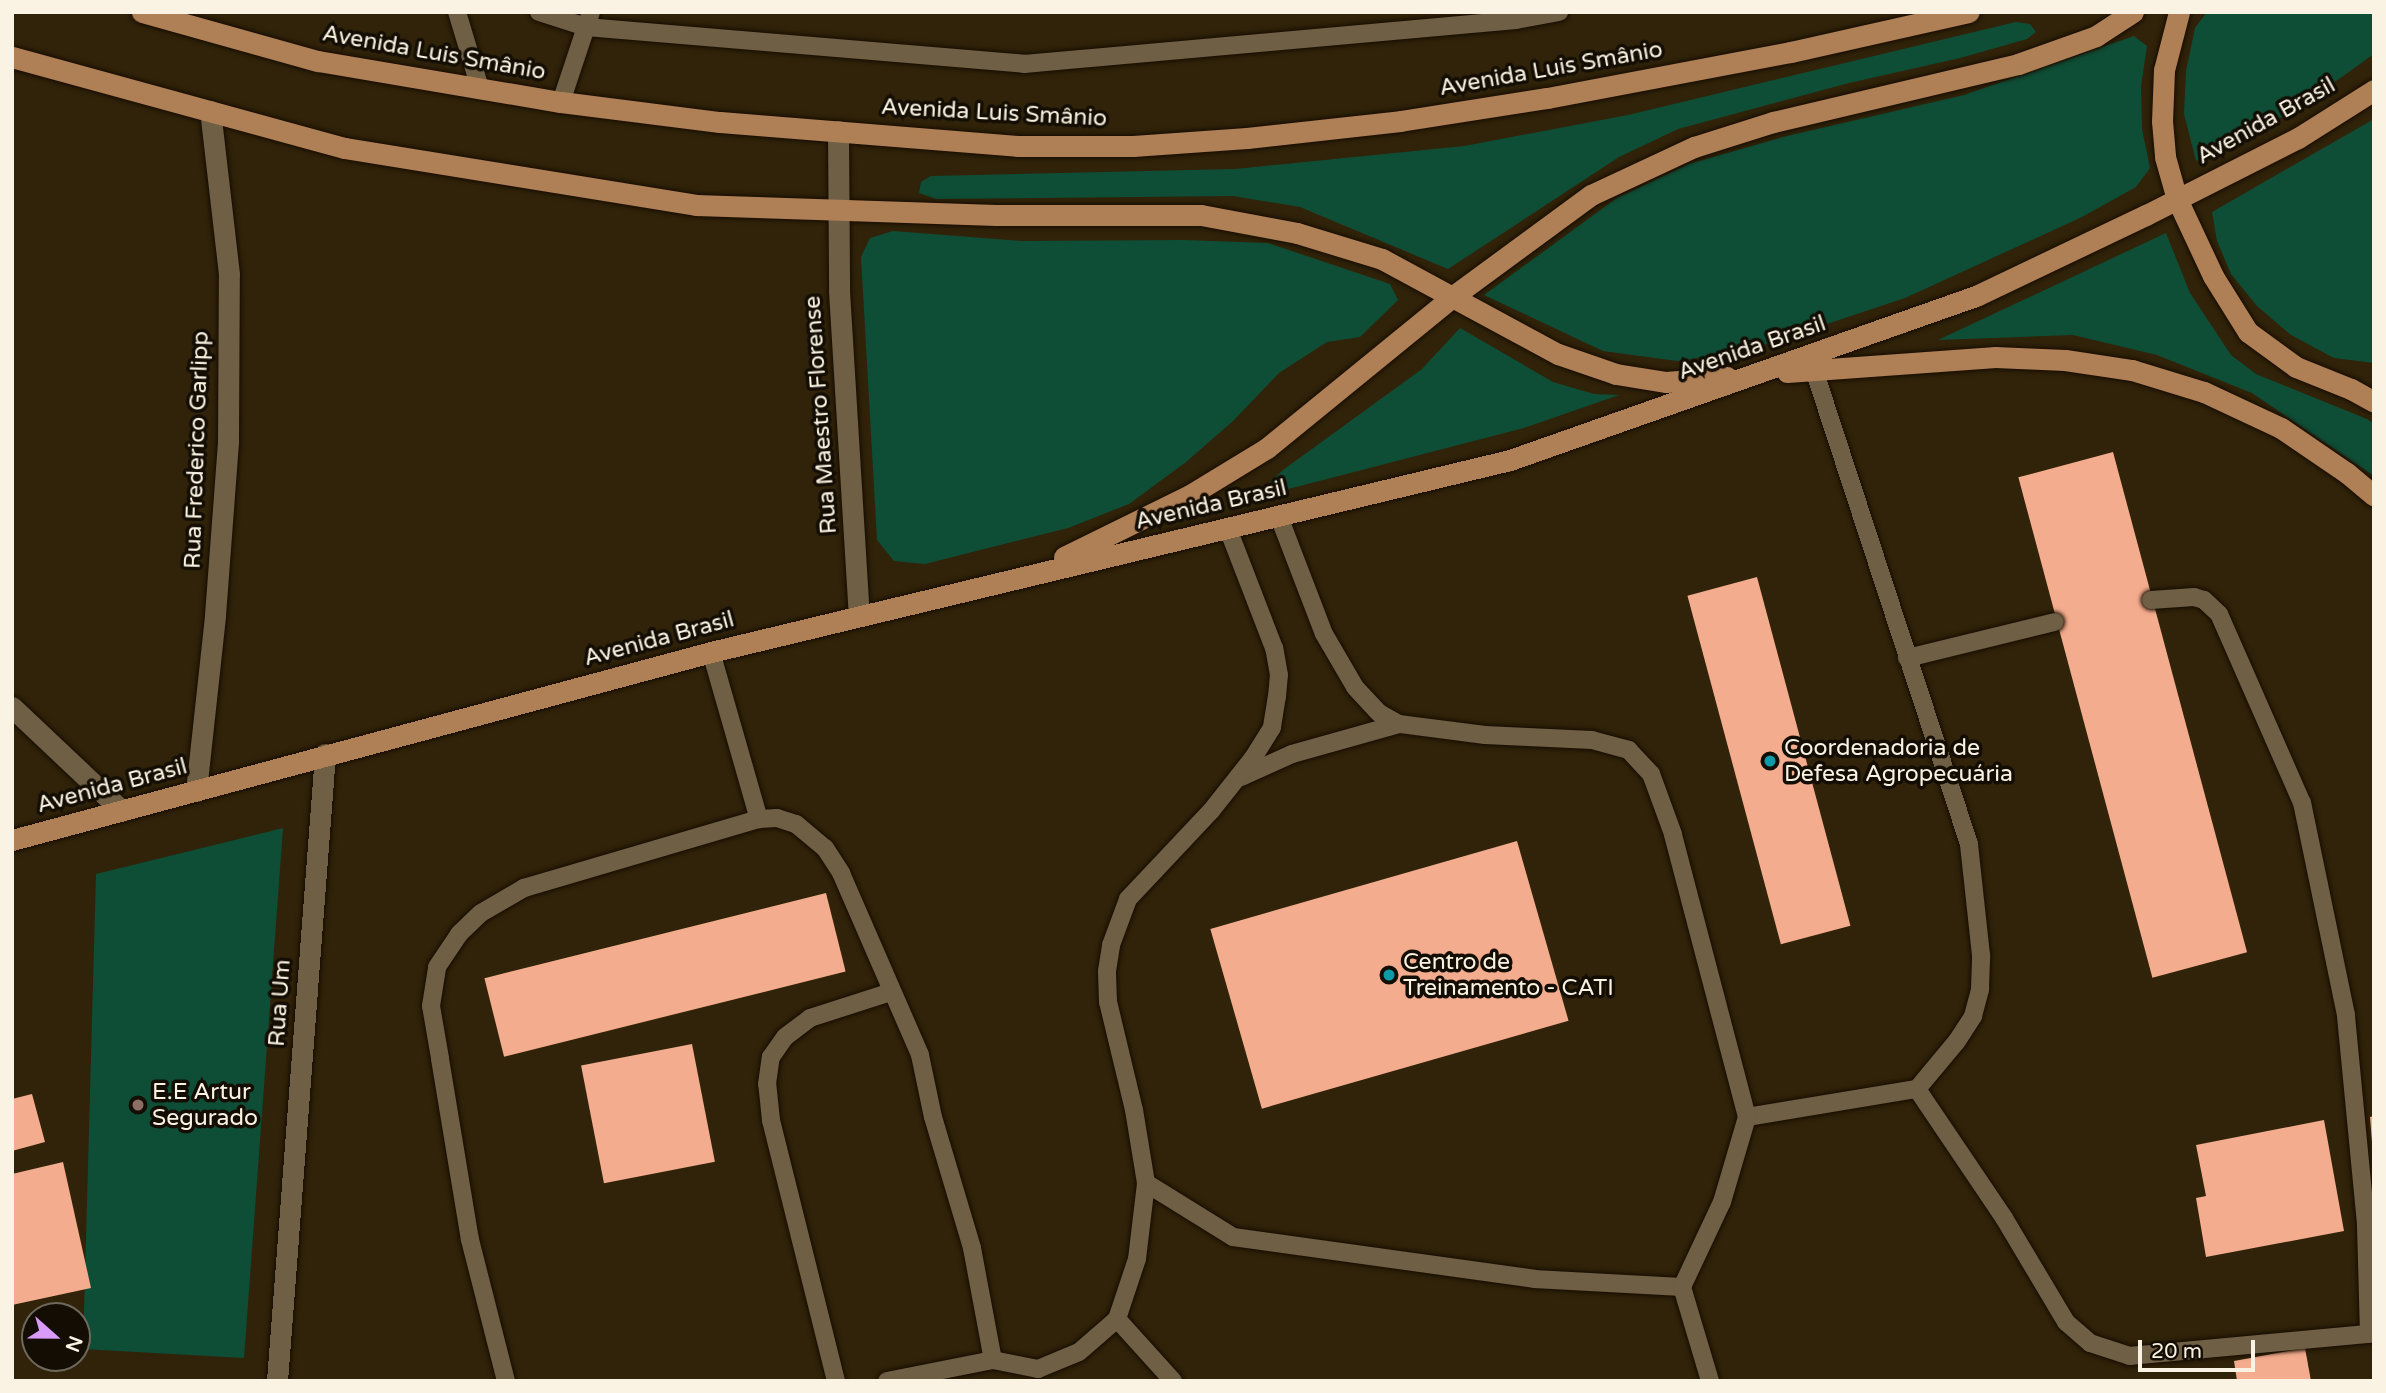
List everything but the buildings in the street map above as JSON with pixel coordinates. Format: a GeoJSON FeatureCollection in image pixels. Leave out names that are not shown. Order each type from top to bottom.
{"type":"FeatureCollection","features":[{"type":"Feature","properties":{"kind":"main road","name":"Avenida Luis Smânio"},"geometry":{"type":"LineString","coordinates":[[142,12],[318,61],[561,102],[720,122],[1017,146],[1133,146],[1247,138],[1400,121],[1547,98],[1791,52],[1969,12]]}},
{"type":"Feature","properties":{"kind":"main road"},"geometry":{"type":"LineString","coordinates":[[1031,573],[1191,495],[1267,448],[1452,297],[1591,195],[1694,147],[1773,122],[2018,64],[2096,36],[2133,12]]}},
{"type":"Feature","properties":{"kind":"main road"},"geometry":{"type":"LineString","coordinates":[[2179,12],[2164,70],[2162,121],[2165,157],[2176,199],[2213,276],[2248,331],[2296,367],[2351,389],[2374,402]]}},
{"type":"Feature","properties":{"kind":"main road"},"geometry":{"type":"LineString","coordinates":[[12,57],[345,148],[696,205],[836,212],[1201,215],[1297,233],[1382,260],[1558,354],[1616,374],[1666,383],[1763,373],[1995,357],[2066,360],[2132,370],[2204,392],[2281,428],[2347,473],[2374,496]]}},
{"type":"Feature","properties":{"kind":"main road","name":"Avenida Brasil"},"geometry":{"type":"LineString","coordinates":[[12,840],[711,652],[1510,460],[1976,296],[2298,138],[2374,90]]}},
{"type":"Feature","properties":{"kind":"main road"},"geometry":{"type":"LineString","coordinates":[[2351,389],[2374,389]]}},
{"type":"Feature","properties":{"kind":"street","name":"Rua Frederico Garlipp"},"geometry":{"type":"LineString","coordinates":[[196,791],[215,615],[228,442],[229,274],[210,111]]}},
{"type":"Feature","properties":{"kind":"street","name":"Rua Maestro Florense"},"geometry":{"type":"LineString","coordinates":[[838,131],[836,212],[859,615]]}},
{"type":"Feature","properties":{"kind":"street"},"geometry":{"type":"LineString","coordinates":[[12,707],[122,811]]}},
{"type":"Feature","properties":{"kind":"street","name":"Rua Um"},"geometry":{"type":"LineString","coordinates":[[277,1381],[325,754]]}},
{"type":"Feature","properties":{"kind":"lane"},"geometry":{"type":"LineString","coordinates":[[457,12],[481,88]]}},
{"type":"Feature","properties":{"kind":"lane"},"geometry":{"type":"LineString","coordinates":[[538,12],[588,20],[1024,64],[1516,20],[1559,12]]}},
{"type":"Feature","properties":{"kind":"lane"},"geometry":{"type":"LineString","coordinates":[[561,102],[588,20]]}},
{"type":"Feature","properties":{"kind":"lane"},"geometry":{"type":"LineString","coordinates":[[1747,1117],[1917,1089],[1957,1041],[1973,1016],[1980,989],[1981,955],[1969,844],[1814,371]]}},
{"type":"Feature","properties":{"kind":"lane"},"geometry":{"type":"LineString","coordinates":[[1279,517],[1324,634],[1341,665],[1379,713],[1399,724],[1485,735],[1592,740],[1629,750],[1651,774],[1673,834],[1747,1117],[1722,1202],[1682,1287],[1710,1381]]}},
{"type":"Feature","properties":{"kind":"lane"},"geometry":{"type":"LineString","coordinates":[[887,1381],[993,1360],[1039,1375],[1079,1352],[1117,1319],[1137,1259],[1146,1183],[1134,1110],[1108,1002],[1107,971],[1111,945],[1128,899],[1235,780],[1272,727],[1279,675],[1274,648],[1257,598],[1228,529]]}},
{"type":"Feature","properties":{"kind":"lane"},"geometry":{"type":"LineString","coordinates":[[1917,1089],[2004,1218],[2066,1322],[2090,1343],[2130,1356],[2371,1334],[2366,1224],[2346,1015],[2302,803],[2219,614],[2204,600],[2194,597],[2151,600]]}},
{"type":"Feature","properties":{"kind":"lane"},"geometry":{"type":"LineString","coordinates":[[1907,657],[2055,622]]}},
{"type":"Feature","properties":{"kind":"lane"},"geometry":{"type":"LineString","coordinates":[[711,652],[760,819]]}},
{"type":"Feature","properties":{"kind":"lane"},"geometry":{"type":"LineString","coordinates":[[1235,780],[1292,754],[1399,724]]}},
{"type":"Feature","properties":{"kind":"lane"},"geometry":{"type":"LineString","coordinates":[[506,1381],[470,1240],[431,1006],[437,967],[459,934],[481,913],[524,888],[760,819],[777,818],[796,824],[825,848],[841,873],[920,1055],[933,1116],[972,1248],[993,1360]]}},
{"type":"Feature","properties":{"kind":"lane"},"geometry":{"type":"LineString","coordinates":[[836,1381],[771,1120],[768,1084],[771,1057],[785,1037],[810,1018],[891,992]]}},
{"type":"Feature","properties":{"kind":"lane"},"geometry":{"type":"LineString","coordinates":[[1146,1183],[1233,1237],[1534,1279],[1682,1287]]}},
{"type":"Feature","properties":{"kind":"lane"},"geometry":{"type":"LineString","coordinates":[[1117,1319],[1173,1381]]}},
{"type":"Feature","properties":{"kind":"green space"},"geometry":{"type":"Polygon","coordinates":[[[2207,12],[2374,12],[2374,54],[2305,103],[2247,138],[2196,161],[2184,114],[2186,71],[2195,28],[2207,12]]]}},
{"type":"Feature","properties":{"kind":"green space"},"geometry":{"type":"Polygon","coordinates":[[[2016,22],[2030,24],[2036,32],[2027,39],[1960,58],[1849,83],[1678,129],[1619,157],[1448,269],[1300,207],[1233,196],[936,199],[919,193],[921,182],[931,176],[1235,169],[1464,146],[1628,115],[2016,22]]]}},
{"type":"Feature","properties":{"kind":"green space"},"geometry":{"type":"Polygon","coordinates":[[[2134,36],[2147,46],[2141,86],[2142,129],[2150,168],[2136,187],[2082,217],[1905,298],[1749,350],[1677,361],[1603,351],[1484,295],[1617,198],[1689,164],[1787,136],[1964,95],[2134,36]]]}},
{"type":"Feature","properties":{"kind":"green space"},"geometry":{"type":"Polygon","coordinates":[[[2374,119],[2374,363],[2334,358],[2291,335],[2257,306],[2231,274],[2217,241],[2212,212],[2374,119]]]}},
{"type":"Feature","properties":{"kind":"green space"},"geometry":{"type":"Polygon","coordinates":[[[893,231],[1021,241],[1183,240],[1268,243],[1390,284],[1398,300],[1360,337],[1327,342],[1279,373],[1233,421],[1186,462],[1129,504],[1068,528],[925,564],[894,561],[877,540],[861,257],[870,238],[893,231]]]}},
{"type":"Feature","properties":{"kind":"green space"},"geometry":{"type":"Polygon","coordinates":[[[2166,233],[2190,293],[2231,355],[2256,374],[2374,424],[2374,476],[2252,393],[2157,355],[2073,335],[1938,340],[2166,233]]]}},
{"type":"Feature","properties":{"kind":"green space"},"geometry":{"type":"Polygon","coordinates":[[[1460,328],[1553,382],[1594,394],[1619,395],[1524,428],[1254,498],[1283,470],[1422,369],[1460,328]]]}},
{"type":"Feature","properties":{"kind":"green space","name":"E.E Artur Segurado"},"geometry":{"type":"Polygon","coordinates":[[[283,828],[244,1358],[91,1349],[91,1302],[84,1302],[96,874],[283,828]]]}},
{"type":"Feature","properties":{"kind":"place","name":"Coordenadoria de Defesa Agropecuária"},"geometry":{"type":"Point","coordinates":[1770,761]}},
{"type":"Feature","properties":{"kind":"place","name":"Centro de Treinamento - CATI"},"geometry":{"type":"Point","coordinates":[1389,975]}},
{"type":"Feature","properties":{"kind":"place","name":"E.E Artur Segurado"},"geometry":{"type":"Point","coordinates":[138,1105]}}]}
